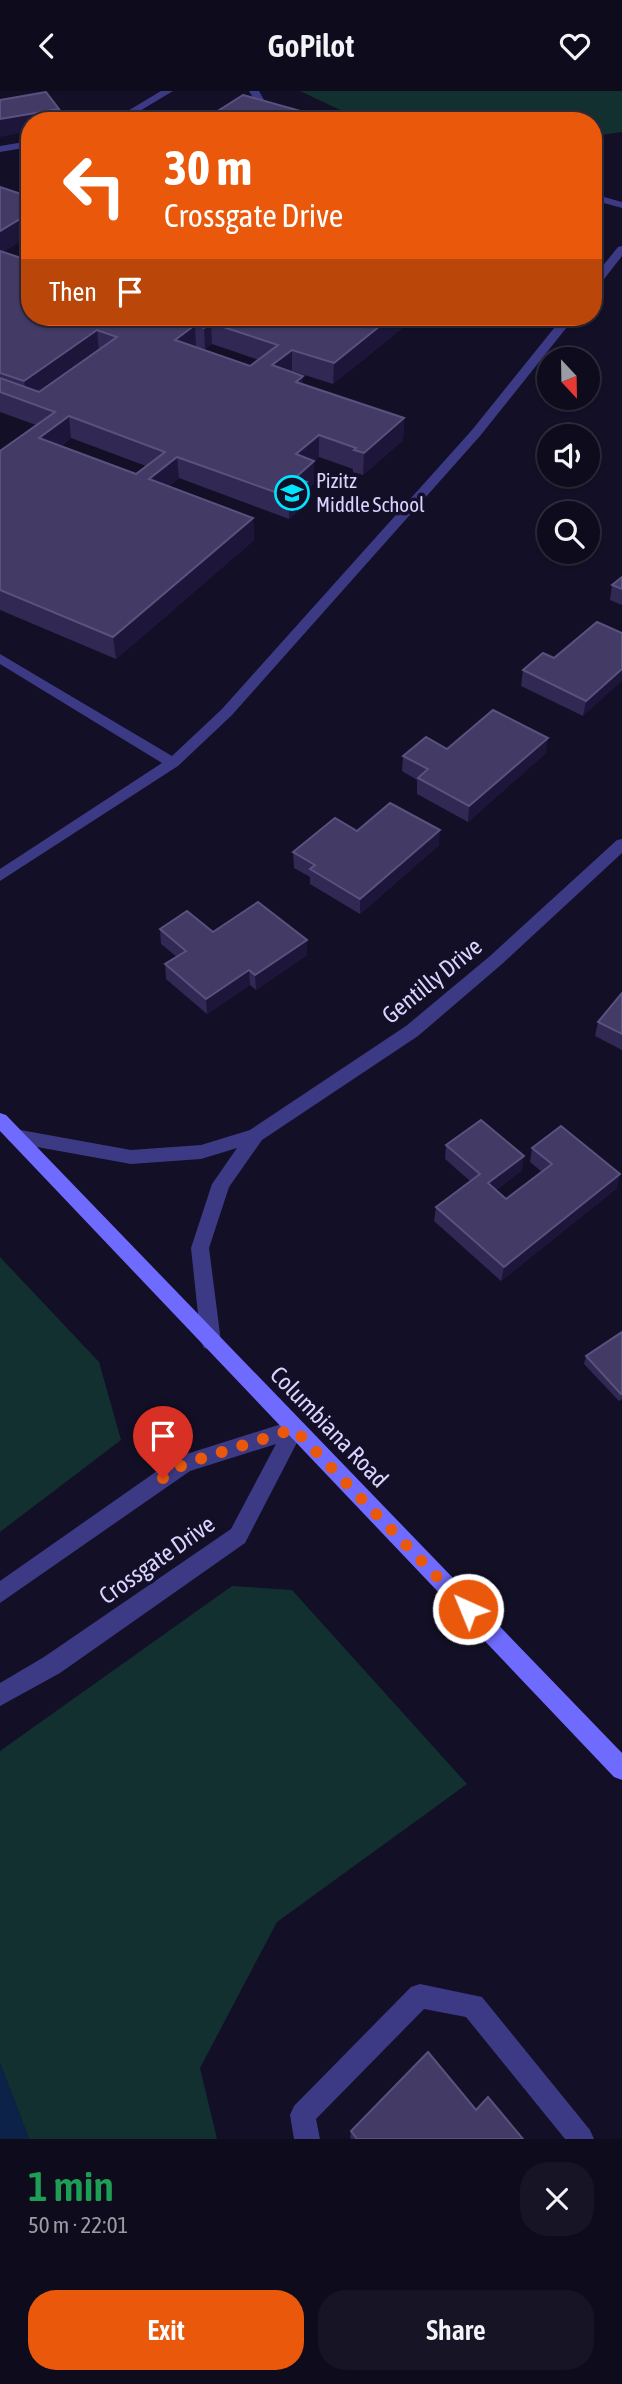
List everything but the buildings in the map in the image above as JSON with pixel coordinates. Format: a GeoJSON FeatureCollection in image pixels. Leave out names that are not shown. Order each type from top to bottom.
{"type":"FeatureCollection","features":[{"type":"Feature","properties":{"kind":"main road","name":"Columbiana Road"},"geometry":{"type":"LineString","coordinates":[[0,1120],[622,1769]]}},
{"type":"Feature","properties":{"kind":"street"},"geometry":{"type":"LineString","coordinates":[[132,112],[168,91]]}},
{"type":"Feature","properties":{"kind":"street"},"geometry":{"type":"LineString","coordinates":[[254,91],[260,101],[291,112]]}},
{"type":"Feature","properties":{"kind":"street"},"geometry":{"type":"LineString","coordinates":[[0,149],[21,146]]}},
{"type":"Feature","properties":{"kind":"street"},"geometry":{"type":"LineString","coordinates":[[602,199],[622,205]]}},
{"type":"Feature","properties":{"kind":"street"},"geometry":{"type":"LineString","coordinates":[[602,275],[622,249]]}},
{"type":"Feature","properties":{"kind":"street"},"geometry":{"type":"LineString","coordinates":[[0,876],[173,763],[227,712],[467,444],[562,326]]}},
{"type":"Feature","properties":{"kind":"street"},"geometry":{"type":"LineString","coordinates":[[0,658],[173,763]]}},
{"type":"Feature","properties":{"kind":"street","name":"Gentilly Drive"},"geometry":{"type":"LineString","coordinates":[[15,1136],[131,1157],[201,1152],[256,1135],[412,1031],[620,849]]}},
{"type":"Feature","properties":{"kind":"street","name":"Gentilly Drive"},"geometry":{"type":"LineString","coordinates":[[211,1342],[200,1248],[221,1184],[256,1135]]}},
{"type":"Feature","properties":{"kind":"street"},"geometry":{"type":"LineString","coordinates":[[0,1593],[184,1464],[294,1429]]}},
{"type":"Feature","properties":{"kind":"street","name":"Crossgate Drive"},"geometry":{"type":"LineString","coordinates":[[0,1695],[52,1665],[239,1536],[294,1429]]}},
{"type":"Feature","properties":{"kind":"street"},"geometry":{"type":"LineString","coordinates":[[307,2139],[303,2115],[419,1996],[473,2006],[580,2139]]}},
{"type":"Feature","properties":{"kind":"green space"},"geometry":{"type":"Polygon","coordinates":[[[300,91],[622,91],[622,132],[602,135],[602,112],[348,112],[300,91]]]}},
{"type":"Feature","properties":{"kind":"green space"},"geometry":{"type":"Polygon","coordinates":[[[0,1257],[99,1362],[121,1440],[0,1532],[0,1257]]]}},
{"type":"Feature","properties":{"kind":"green space"},"geometry":{"type":"Polygon","coordinates":[[[232,1586],[292,1590],[467,1784],[277,1922],[200,2068],[217,2139],[29,2139],[0,2063],[0,1751],[232,1586]]]}},
{"type":"Feature","properties":{"kind":"water"},"geometry":{"type":"Polygon","coordinates":[[[0,2063],[29,2139],[0,2139],[0,2063]]]}},
{"type":"Feature","properties":{"kind":"place","name":"Pizitz Middle School"},"geometry":{"type":"Point","coordinates":[292,493]}},
{"type":"Feature","properties":{"kind":"route"},"geometry":{"type":"LineString","coordinates":[[163,1478],[184,1464],[294,1429],[468,1609]]}}]}
